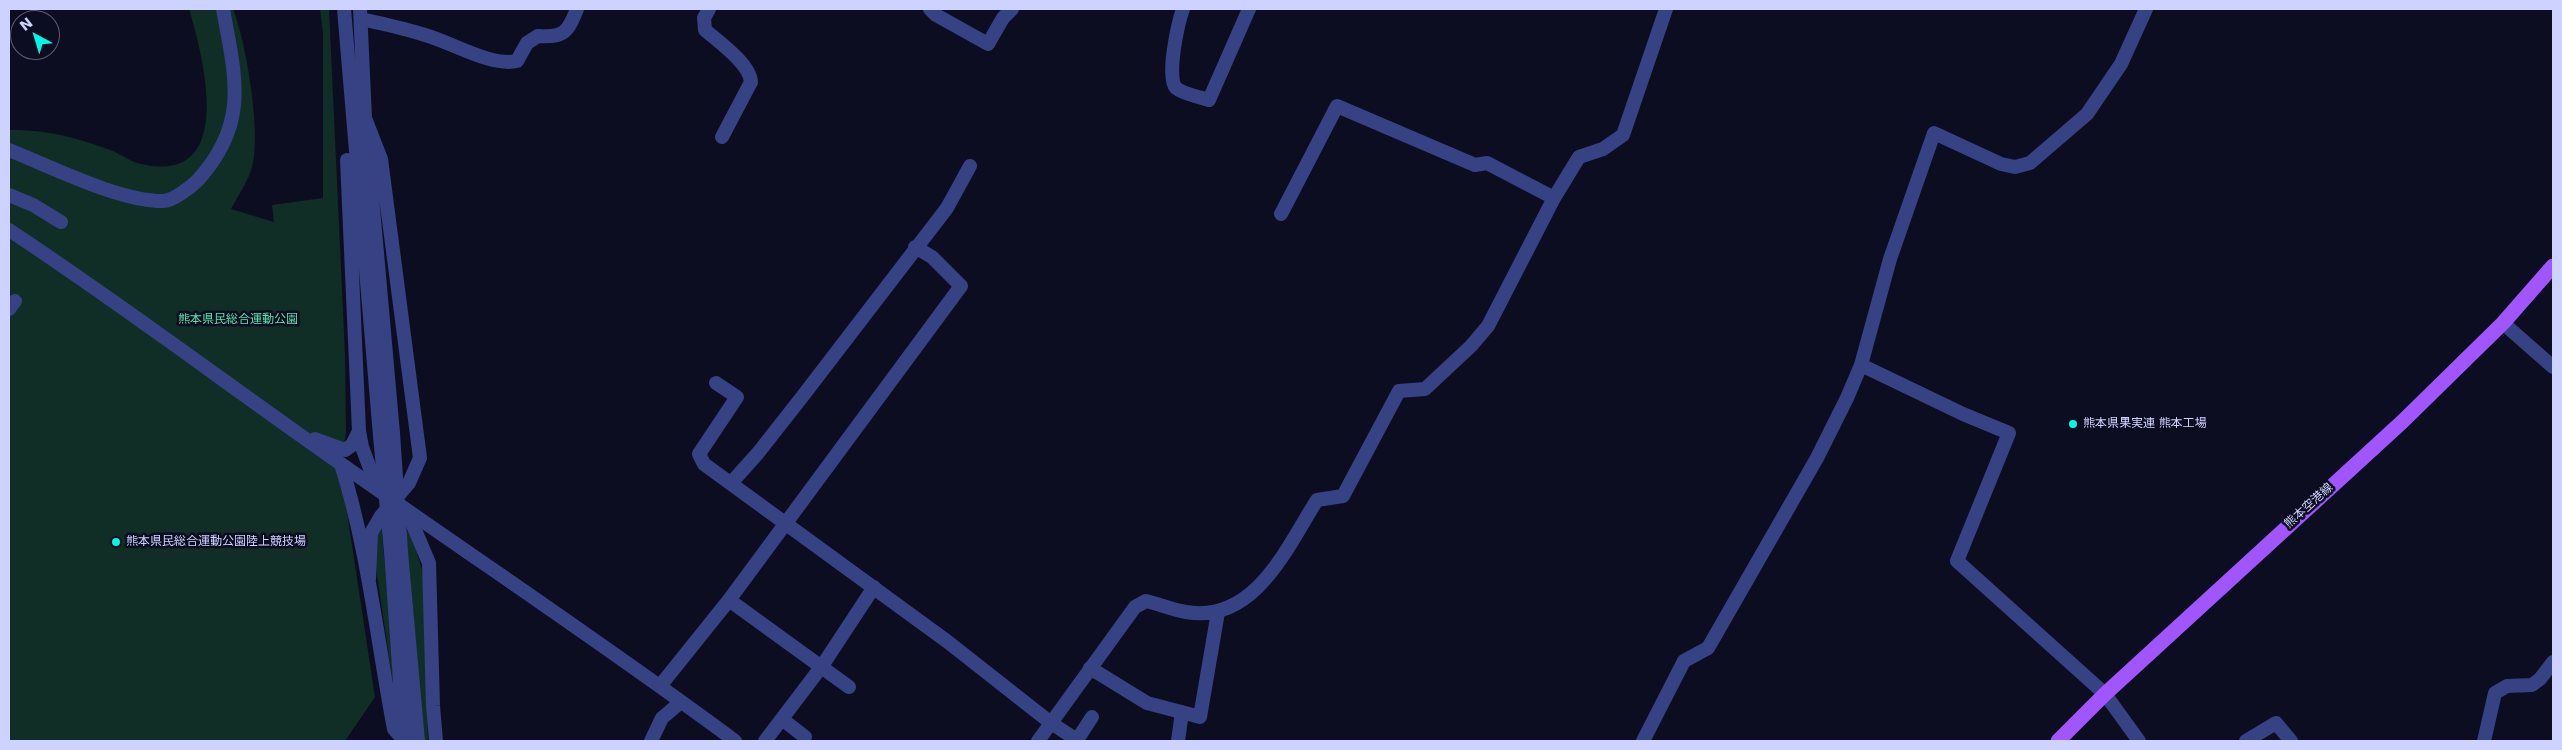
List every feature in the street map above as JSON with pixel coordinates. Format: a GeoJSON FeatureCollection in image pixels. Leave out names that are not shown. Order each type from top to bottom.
{"type":"FeatureCollection","features":[{"type":"Feature","properties":{"kind":"main road","name":"熊本空港線"},"geometry":{"type":"LineString","coordinates":[[2058,741],[2105,694],[2402,422],[2503,322],[2553,266]]}},
{"type":"Feature","properties":{"kind":"street"},"geometry":{"type":"LineString","coordinates":[[9,150],[130,198],[166,201],[193,185],[211,165],[229,132],[237,89],[223,9]]}},
{"type":"Feature","properties":{"kind":"street"},"geometry":{"type":"LineString","coordinates":[[344,9],[358,119],[387,435],[396,551],[404,740]]}},
{"type":"Feature","properties":{"kind":"street"},"geometry":{"type":"LineString","coordinates":[[378,490],[362,448],[359,431],[346,147],[358,119],[361,14],[426,35],[489,59],[509,63],[517,61],[527,43],[538,36],[554,37],[566,32],[577,9]]}},
{"type":"Feature","properties":{"kind":"street"},"geometry":{"type":"LineString","coordinates":[[709,9],[704,18],[706,30],[738,59],[751,76],[751,82],[722,138]]}},
{"type":"Feature","properties":{"kind":"street"},"geometry":{"type":"LineString","coordinates":[[930,9],[936,15],[988,44],[1003,18],[1012,9]]}},
{"type":"Feature","properties":{"kind":"street"},"geometry":{"type":"LineString","coordinates":[[1183,9],[1178,24],[1172,80],[1177,89],[1209,100],[1249,9]]}},
{"type":"Feature","properties":{"kind":"street"},"geometry":{"type":"LineString","coordinates":[[1038,741],[1135,607],[1146,601],[1188,613],[1218,612],[1249,597],[1267,578],[1316,500],[1343,496],[1399,391],[1425,389],[1471,346],[1488,326],[1554,198],[1579,157],[1602,149],[1623,135],[1666,9]]}},
{"type":"Feature","properties":{"kind":"street"},"geometry":{"type":"LineString","coordinates":[[1643,741],[1684,661],[1708,648],[1817,458],[1861,364],[1890,259],[1934,132],[2001,164],[2015,167],[2030,163],[2087,114],[2121,64],[2146,9]]}},
{"type":"Feature","properties":{"kind":"street"},"geometry":{"type":"LineString","coordinates":[[1281,214],[1337,106],[1475,165],[1487,163],[1554,198]]}},
{"type":"Feature","properties":{"kind":"street"},"geometry":{"type":"LineString","coordinates":[[358,119],[381,159],[420,458],[400,505],[381,516],[371,533],[369,579]]}},
{"type":"Feature","properties":{"kind":"street"},"geometry":{"type":"LineString","coordinates":[[732,482],[802,398],[915,247],[947,208],[970,166]]}},
{"type":"Feature","properties":{"kind":"street"},"geometry":{"type":"LineString","coordinates":[[9,195],[33,205],[61,222]]}},
{"type":"Feature","properties":{"kind":"street"},"geometry":{"type":"LineString","coordinates":[[9,230],[93,284],[341,464],[660,686],[734,741]]}},
{"type":"Feature","properties":{"kind":"street"},"geometry":{"type":"LineString","coordinates":[[660,686],[729,600],[960,286],[932,257],[915,247]]}},
{"type":"Feature","properties":{"kind":"street"},"geometry":{"type":"LineString","coordinates":[[2503,322],[2553,367]]}},
{"type":"Feature","properties":{"kind":"street"},"geometry":{"type":"LineString","coordinates":[[1861,364],[1963,414],[2009,434],[1957,561],[2105,694],[2140,741]]}},
{"type":"Feature","properties":{"kind":"street"},"geometry":{"type":"LineString","coordinates":[[716,383],[737,397],[700,454],[704,464],[732,482],[874,587],[1051,723],[1077,740],[1092,717]]}},
{"type":"Feature","properties":{"kind":"street"},"geometry":{"type":"LineString","coordinates":[[298,432],[344,450],[352,446],[359,431]]}},
{"type":"Feature","properties":{"kind":"street"},"geometry":{"type":"LineString","coordinates":[[341,464],[352,500],[369,579],[394,729],[404,740]]}},
{"type":"Feature","properties":{"kind":"street"},"geometry":{"type":"LineString","coordinates":[[400,505],[429,563],[433,706],[436,741]]}},
{"type":"Feature","properties":{"kind":"street"},"geometry":{"type":"LineString","coordinates":[[396,551],[418,741]]}},
{"type":"Feature","properties":{"kind":"street"},"geometry":{"type":"LineString","coordinates":[[765,741],[822,666],[874,587]]}},
{"type":"Feature","properties":{"kind":"street"},"geometry":{"type":"LineString","coordinates":[[729,600],[822,666],[849,688]]}},
{"type":"Feature","properties":{"kind":"street"},"geometry":{"type":"LineString","coordinates":[[1090,668],[1147,703],[1200,717],[1218,612]]}},
{"type":"Feature","properties":{"kind":"street"},"geometry":{"type":"LineString","coordinates":[[2484,741],[2495,693],[2507,686],[2532,685],[2540,680],[2553,662]]}},
{"type":"Feature","properties":{"kind":"street"},"geometry":{"type":"LineString","coordinates":[[651,741],[662,718],[682,702]]}},
{"type":"Feature","properties":{"kind":"street"},"geometry":{"type":"LineString","coordinates":[[1178,741],[1182,712]]}},
{"type":"Feature","properties":{"kind":"street"},"geometry":{"type":"LineString","coordinates":[[782,719],[805,737]]}},
{"type":"Feature","properties":{"kind":"street"},"geometry":{"type":"LineString","coordinates":[[2246,741],[2276,722],[2291,741]]}},
{"type":"Feature","properties":{"kind":"green space","name":"熊本県民総合運動公園"},"geometry":{"type":"Polygon","coordinates":[[[189,9],[233,9],[248,66],[255,137],[251,171],[231,209],[274,222],[272,205],[323,198],[323,33],[320,9],[329,9],[345,354],[346,433],[340,466],[375,697],[345,741],[9,741],[9,130],[37,131],[74,138],[113,151],[141,164],[171,166],[191,156],[202,138],[207,114],[206,86],[189,9]]]}},
{"type":"Feature","properties":{"kind":"green space"},"geometry":{"type":"Polygon","coordinates":[[[381,522],[398,718],[373,548],[381,522]]]}},
{"type":"Feature","properties":{"kind":"green space"},"geometry":{"type":"Polygon","coordinates":[[[406,528],[414,543],[423,573],[428,741],[424,741],[406,528]]]}},
{"type":"Feature","properties":{"kind":"place","name":"熊本県果実連 熊本工場"},"geometry":{"type":"Point","coordinates":[2073,424]}},
{"type":"Feature","properties":{"kind":"place","name":"熊本県民総合運動公園陸上競技場"},"geometry":{"type":"Point","coordinates":[116,542]}}]}
